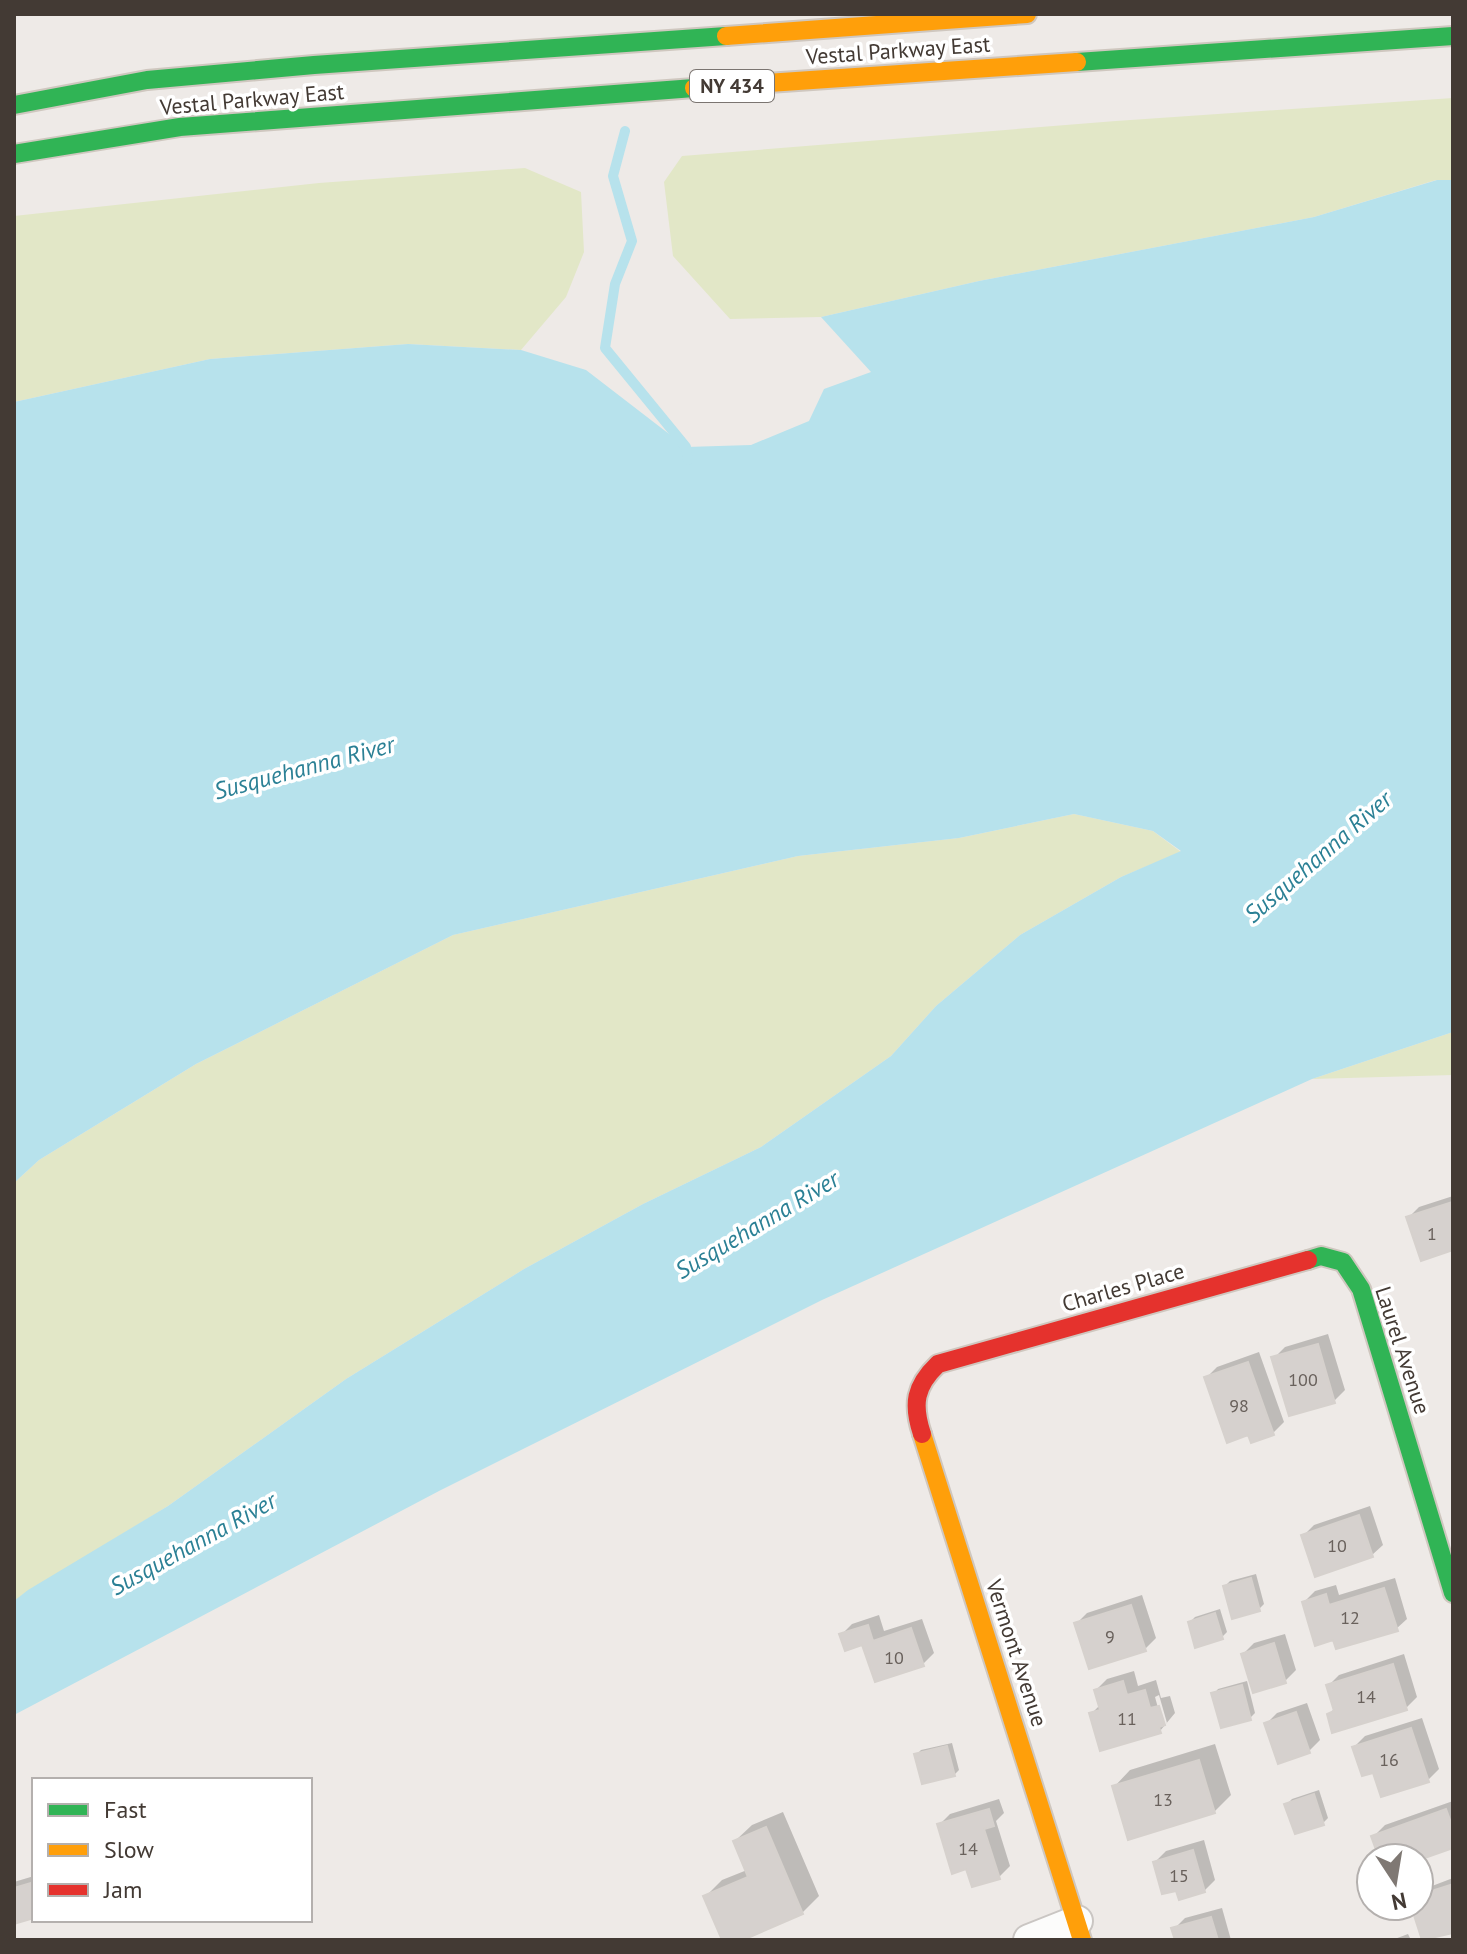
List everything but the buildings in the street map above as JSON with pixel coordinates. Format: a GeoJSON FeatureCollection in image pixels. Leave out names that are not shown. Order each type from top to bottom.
{"type":"FeatureCollection","features":[{"type":"Feature","properties":{"kind":"main road","name":"Vestal Parkway East"},"geometry":{"type":"LineString","coordinates":[[14,105],[147,80],[1027,14]]}},
{"type":"Feature","properties":{"kind":"main road","name":"Vestal Parkway East"},"geometry":{"type":"LineString","coordinates":[[14,154],[180,127],[1453,36]]}},
{"type":"Feature","properties":{"kind":"main road","name":"Charles Place"},"geometry":{"type":"LineString","coordinates":[[921,1379],[938,1364],[1305,1260],[1321,1256],[1343,1262]]}},
{"type":"Feature","properties":{"kind":"main road","name":"Laurel Avenue"},"geometry":{"type":"LineString","coordinates":[[1343,1262],[1361,1289],[1453,1593]]}},
{"type":"Feature","properties":{"kind":"main road","name":"Vermont Avenue"},"geometry":{"type":"LineString","coordinates":[[921,1379],[915,1397],[919,1425],[1080,1930]]}},
{"type":"Feature","properties":{"kind":"street"},"geometry":{"type":"LineString","coordinates":[[1029,1940],[1080,1930]]}},
{"type":"Feature","properties":{"kind":"green space"},"geometry":{"type":"Polygon","coordinates":[[[1453,98],[1453,180],[1436,180],[1314,217],[979,281],[821,317],[730,319],[673,256],[664,182],[682,156],[1453,98]]]}},
{"type":"Feature","properties":{"kind":"green space"},"geometry":{"type":"Polygon","coordinates":[[[525,168],[581,192],[584,252],[566,297],[521,350],[408,344],[210,359],[14,402],[14,216],[319,183],[525,168]]]}},
{"type":"Feature","properties":{"kind":"green space"},"geometry":{"type":"Polygon","coordinates":[[[1074,814],[1153,831],[1181,852],[1121,877],[1020,935],[936,1006],[891,1056],[761,1147],[643,1204],[524,1269],[346,1379],[168,1506],[14,1601],[14,1183],[39,1160],[196,1064],[453,935],[798,856],[959,838],[1074,814]]]}},
{"type":"Feature","properties":{"kind":"green space"},"geometry":{"type":"Polygon","coordinates":[[[1453,1032],[1453,1075],[1312,1079],[1453,1032]]]}},
{"type":"Feature","properties":{"kind":"water","name":"Susquehanna River"},"geometry":{"type":"Polygon","coordinates":[[[1437,180],[1453,180],[1453,1032],[1312,1079],[822,1300],[439,1491],[14,1715],[14,1601],[28,1590],[168,1506],[346,1379],[524,1269],[643,1204],[761,1147],[891,1056],[936,1006],[1020,935],[1121,877],[1181,851],[1153,831],[1074,814],[959,838],[798,856],[453,935],[196,1064],[39,1160],[14,1183],[14,402],[210,359],[408,344],[521,350],[586,370],[686,447],[751,445],[809,421],[824,389],[871,372],[821,317],[979,281],[1314,217],[1437,180]]]}},
{"type":"Feature","properties":{"kind":"waterway"},"geometry":{"type":"LineString","coordinates":[[625,131],[613,176],[632,241],[615,284],[605,348],[686,447],[688,460]]}},
{"type":"Feature","properties":{"kind":"traffic: fast"},"geometry":{"type":"LineString","coordinates":[[14,105],[147,80],[726,36]]}},
{"type":"Feature","properties":{"kind":"traffic: fast"},"geometry":{"type":"LineString","coordinates":[[1077,62],[1453,36]]}},
{"type":"Feature","properties":{"kind":"traffic: fast"},"geometry":{"type":"LineString","coordinates":[[14,154],[180,127],[694,88]]}},
{"type":"Feature","properties":{"kind":"traffic: fast"},"geometry":{"type":"LineString","coordinates":[[1308,1260],[1321,1256],[1343,1262],[1361,1289],[1453,1593]]}},
{"type":"Feature","properties":{"kind":"traffic: slow"},"geometry":{"type":"LineString","coordinates":[[726,36],[1027,14]]}},
{"type":"Feature","properties":{"kind":"traffic: slow"},"geometry":{"type":"LineString","coordinates":[[694,88],[1077,62]]}},
{"type":"Feature","properties":{"kind":"traffic: slow"},"geometry":{"type":"LineString","coordinates":[[922,1434],[1082,1940]]}},
{"type":"Feature","properties":{"kind":"traffic: jam"},"geometry":{"type":"LineString","coordinates":[[922,1434],[917,1414],[918,1396],[924,1380],[938,1364],[1308,1260]]}}]}
